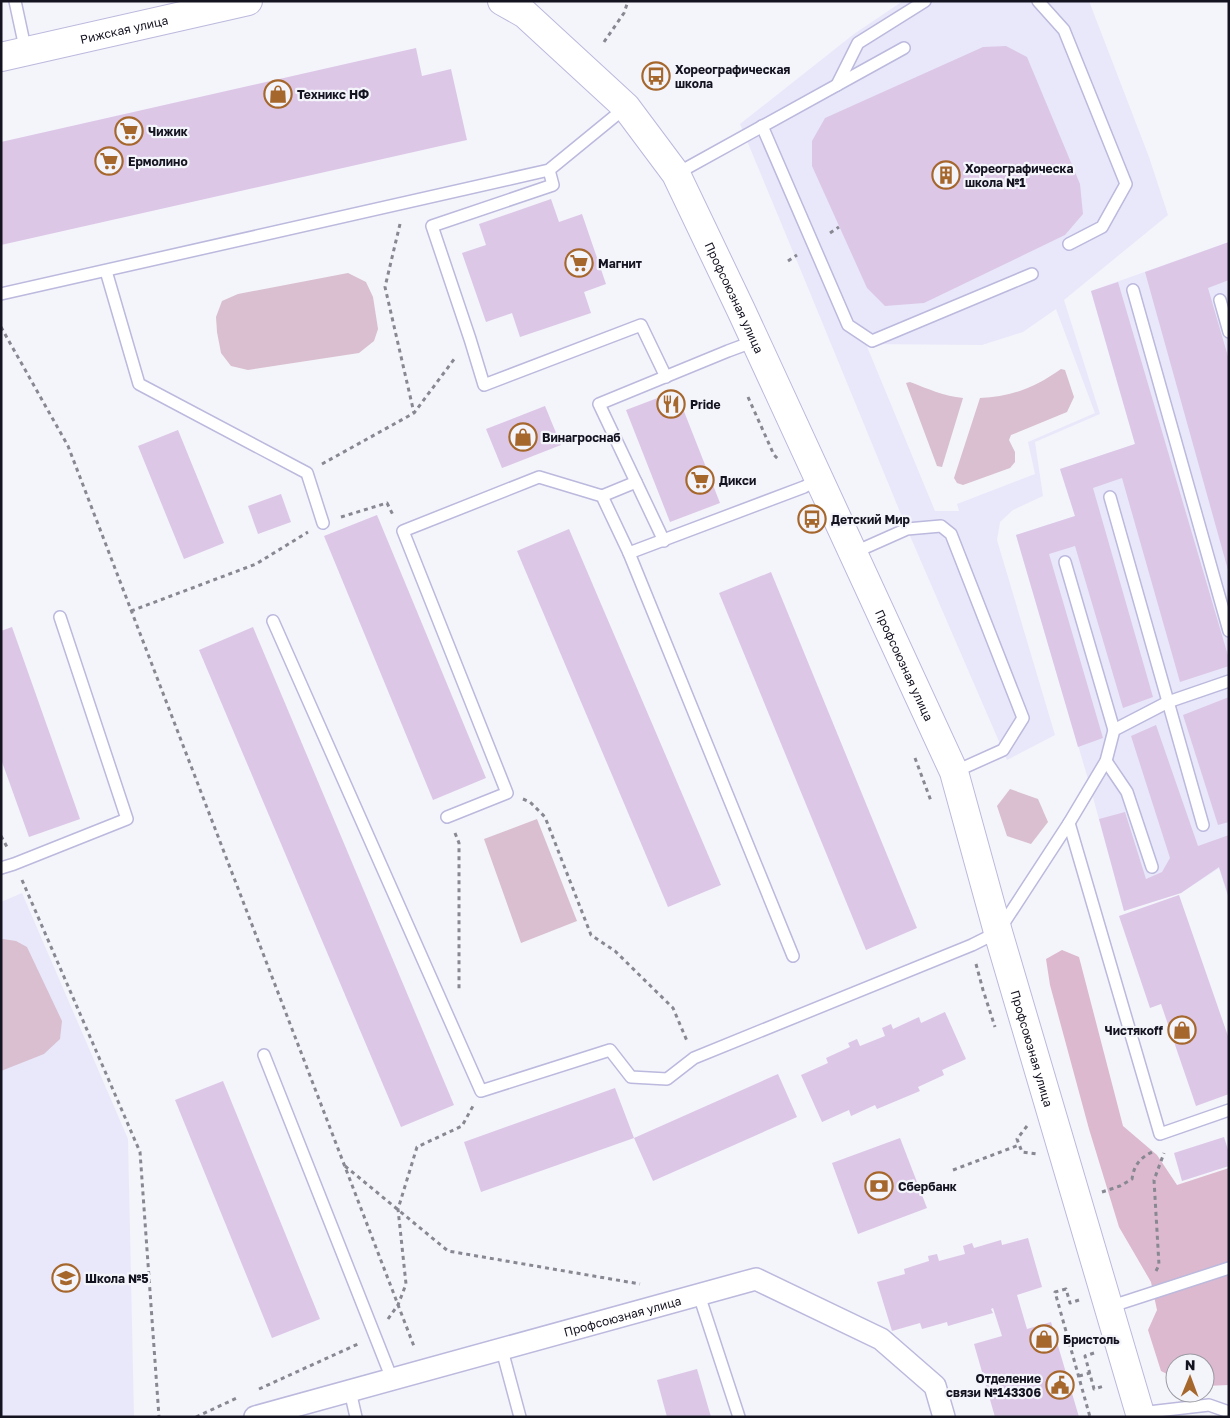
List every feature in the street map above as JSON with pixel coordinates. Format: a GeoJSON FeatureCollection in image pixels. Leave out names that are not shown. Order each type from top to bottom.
{"type":"FeatureCollection","features":[{"type":"Feature","properties":{"kind":"street","name":"Рижская улица"},"geometry":{"type":"LineString","coordinates":[[14,54],[187,8],[248,1]]}},
{"type":"Feature","properties":{"kind":"street","name":"Профсоюзная улица"},"geometry":{"type":"LineString","coordinates":[[502,1],[525,14],[626,107],[676,174],[755,341],[811,483],[853,553],[954,772],[998,932],[1140,1415]]}},
{"type":"Feature","properties":{"kind":"street","name":"Профсоюзная улица"},"geometry":{"type":"LineString","coordinates":[[255,1417],[756,1279],[881,1339],[934,1386],[944,1417]]}},
{"type":"Feature","properties":{"kind":"lane"},"geometry":{"type":"LineString","coordinates":[[14,54],[15,1]]}},
{"type":"Feature","properties":{"kind":"lane"},"geometry":{"type":"LineString","coordinates":[[837,84],[858,43],[925,1]]}},
{"type":"Feature","properties":{"kind":"lane"},"geometry":{"type":"LineString","coordinates":[[1038,1],[1064,30],[1126,184],[1102,227],[1070,244]]}},
{"type":"Feature","properties":{"kind":"lane"},"geometry":{"type":"LineString","coordinates":[[676,174],[904,48]]}},
{"type":"Feature","properties":{"kind":"lane"},"geometry":{"type":"LineString","coordinates":[[1,294],[548,170],[626,107]]}},
{"type":"Feature","properties":{"kind":"lane"},"geometry":{"type":"LineString","coordinates":[[762,126],[848,325],[872,341],[1032,274]]}},
{"type":"Feature","properties":{"kind":"lane"},"geometry":{"type":"LineString","coordinates":[[548,170],[553,185],[432,226],[484,385],[641,325],[666,377]]}},
{"type":"Feature","properties":{"kind":"lane"},"geometry":{"type":"LineString","coordinates":[[106,271],[139,384],[306,473],[324,522]]}},
{"type":"Feature","properties":{"kind":"lane"},"geometry":{"type":"LineString","coordinates":[[1133,290],[1229,631]]}},
{"type":"Feature","properties":{"kind":"lane"},"geometry":{"type":"LineString","coordinates":[[1220,300],[1229,332]]}},
{"type":"Feature","properties":{"kind":"lane"},"geometry":{"type":"LineString","coordinates":[[664,540],[599,404],[755,341]]}},
{"type":"Feature","properties":{"kind":"lane"},"geometry":{"type":"LineString","coordinates":[[447,817],[508,792],[403,531],[539,477],[602,496],[636,482]]}},
{"type":"Feature","properties":{"kind":"lane"},"geometry":{"type":"LineString","coordinates":[[629,553],[811,483]]}},
{"type":"Feature","properties":{"kind":"lane"},"geometry":{"type":"LineString","coordinates":[[602,496],[629,553],[793,956]]}},
{"type":"Feature","properties":{"kind":"lane"},"geometry":{"type":"LineString","coordinates":[[1110,497],[1203,825]]}},
{"type":"Feature","properties":{"kind":"lane"},"geometry":{"type":"LineString","coordinates":[[853,553],[907,529],[941,526],[951,534],[1023,718],[1003,750],[954,772]]}},
{"type":"Feature","properties":{"kind":"lane"},"geometry":{"type":"LineString","coordinates":[[273,621],[481,1091],[610,1050],[631,1077],[667,1079],[694,1058],[972,945],[998,932],[1069,823],[1106,761],[1114,730],[1065,562]]}},
{"type":"Feature","properties":{"kind":"lane"},"geometry":{"type":"LineString","coordinates":[[1,868],[127,819],[60,617]]}},
{"type":"Feature","properties":{"kind":"lane"},"geometry":{"type":"LineString","coordinates":[[1114,730],[1168,702],[1229,681]]}},
{"type":"Feature","properties":{"kind":"lane"},"geometry":{"type":"LineString","coordinates":[[1106,761],[1127,792],[1152,867]]}},
{"type":"Feature","properties":{"kind":"lane"},"geometry":{"type":"LineString","coordinates":[[1069,823],[1160,1134],[1229,1110]]}},
{"type":"Feature","properties":{"kind":"lane"},"geometry":{"type":"LineString","coordinates":[[264,1056],[392,1379]]}},
{"type":"Feature","properties":{"kind":"lane"},"geometry":{"type":"LineString","coordinates":[[1109,1307],[1229,1268]]}},
{"type":"Feature","properties":{"kind":"lane"},"geometry":{"type":"LineString","coordinates":[[699,1295],[739,1417]]}},
{"type":"Feature","properties":{"kind":"lane"},"geometry":{"type":"LineString","coordinates":[[502,1350],[520,1417]]}},
{"type":"Feature","properties":{"kind":"lane"},"geometry":{"type":"LineString","coordinates":[[350,1391],[356,1417]]}},
{"type":"Feature","properties":{"kind":"lane"},"geometry":{"type":"LineString","coordinates":[[1140,1415],[1209,1405],[1229,1412]]}},
{"type":"Feature","properties":{"kind":"path"},"geometry":{"type":"LineString","coordinates":[[604,42],[624,13],[628,1]]}},
{"type":"Feature","properties":{"kind":"path"},"geometry":{"type":"LineString","coordinates":[[405,203],[385,287],[414,414]]}},
{"type":"Feature","properties":{"kind":"path"},"geometry":{"type":"LineString","coordinates":[[1,327],[68,446],[423,1370]]}},
{"type":"Feature","properties":{"kind":"path"},"geometry":{"type":"LineString","coordinates":[[306,473],[414,414],[470,339]]}},
{"type":"Feature","properties":{"kind":"path"},"geometry":{"type":"LineString","coordinates":[[747,394],[774,455],[811,483]]}},
{"type":"Feature","properties":{"kind":"path"},"geometry":{"type":"LineString","coordinates":[[131,611],[256,564],[324,522],[386,503],[403,531]]}},
{"type":"Feature","properties":{"kind":"path"},"geometry":{"type":"LineString","coordinates":[[915,758],[932,803]]}},
{"type":"Feature","properties":{"kind":"path"},"geometry":{"type":"LineString","coordinates":[[508,792],[530,802],[545,817],[591,935],[615,951],[673,1008],[694,1058]]}},
{"type":"Feature","properties":{"kind":"path"},"geometry":{"type":"LineString","coordinates":[[447,817],[459,842],[459,991]]}},
{"type":"Feature","properties":{"kind":"path"},"geometry":{"type":"LineString","coordinates":[[14,864],[140,1152],[159,1417]]}},
{"type":"Feature","properties":{"kind":"path"},"geometry":{"type":"LineString","coordinates":[[972,945],[983,990],[998,1034]]}},
{"type":"Feature","properties":{"kind":"path"},"geometry":{"type":"LineString","coordinates":[[251,1392],[375,1337],[398,1304],[406,1284],[398,1210],[418,1147],[462,1126],[481,1091]]}},
{"type":"Feature","properties":{"kind":"path"},"geometry":{"type":"LineString","coordinates":[[1026,1119],[1030,1133]]}},
{"type":"Feature","properties":{"kind":"path"},"geometry":{"type":"LineString","coordinates":[[1028,1126],[1016,1139],[1022,1152],[1038,1155]]}},
{"type":"Feature","properties":{"kind":"path"},"geometry":{"type":"LineString","coordinates":[[1146,1295],[1159,1265],[1154,1180],[1173,1129]]}},
{"type":"Feature","properties":{"kind":"path"},"geometry":{"type":"LineString","coordinates":[[1100,1193],[1120,1186],[1132,1179],[1134,1168],[1142,1157],[1167,1144]]}},
{"type":"Feature","properties":{"kind":"path"},"geometry":{"type":"LineString","coordinates":[[953,1170],[1019,1145]]}},
{"type":"Feature","properties":{"kind":"path"},"geometry":{"type":"LineString","coordinates":[[1035,1147],[1040,1161]]}},
{"type":"Feature","properties":{"kind":"path"},"geometry":{"type":"LineString","coordinates":[[344,1165],[448,1251],[641,1284]]}},
{"type":"Feature","properties":{"kind":"path"},"geometry":{"type":"LineString","coordinates":[[1082,1300],[1070,1303],[1066,1288],[1054,1292],[1090,1417]]}},
{"type":"Feature","properties":{"kind":"path"},"geometry":{"type":"LineString","coordinates":[[1097,1352],[1085,1356],[1094,1389],[1107,1386]]}},
{"type":"Feature","properties":{"kind":"path"},"geometry":{"type":"LineString","coordinates":[[1079,1376],[1090,1373]]}},
{"type":"Feature","properties":{"kind":"path"},"geometry":{"type":"LineString","coordinates":[[196,1417],[242,1396]]}},
{"type":"Feature","properties":{"kind":"shaded area"},"geometry":{"type":"Polygon","coordinates":[[[903,1],[1089,1],[1149,157],[1168,215],[1064,300],[1100,414],[1035,442],[1043,496],[1013,510],[1000,522],[997,540],[1055,735],[1007,760],[907,529],[740,124],[854,34],[903,1]],[[1056,309],[1023,332],[982,345],[866,344],[935,511],[959,511],[957,504],[1035,474],[1028,442],[1095,413],[1056,309]]]}},
{"type":"Feature","properties":{"kind":"shaded area"},"geometry":{"type":"Polygon","coordinates":[[[1229,242],[1229,900],[1219,868],[1181,893],[1124,911],[1088,779],[1016,535],[1075,516],[1060,469],[1135,444],[1091,291],[1229,242]]]}},
{"type":"Feature","properties":{"kind":"shaded area"},"geometry":{"type":"Polygon","coordinates":[[[348,273],[366,282],[373,297],[378,329],[374,341],[359,353],[248,370],[231,366],[221,353],[216,317],[222,301],[238,294],[348,273]]]}},
{"type":"Feature","properties":{"kind":"shaded area"},"geometry":{"type":"Polygon","coordinates":[[[1061,369],[1065,370],[1074,397],[1067,412],[1011,435],[1009,440],[1015,452],[1015,462],[1010,468],[963,485],[957,483],[954,478],[980,398],[1002,396],[1023,390],[1061,369]]]}},
{"type":"Feature","properties":{"kind":"shaded area"},"geometry":{"type":"Polygon","coordinates":[[[910,382],[943,394],[963,398],[942,467],[937,466],[906,383],[910,382]]]}},
{"type":"Feature","properties":{"kind":"shaded area"},"geometry":{"type":"Polygon","coordinates":[[[1010,789],[1038,799],[1048,822],[1031,844],[1007,836],[997,806],[1010,789]]]}},
{"type":"Feature","properties":{"kind":"shaded area"},"geometry":{"type":"Polygon","coordinates":[[[537,819],[577,921],[521,943],[484,839],[537,819]]]}},
{"type":"Feature","properties":{"kind":"shaded area","name":"Школа №5"},"geometry":{"type":"Polygon","coordinates":[[[22,893],[128,1139],[134,1417],[1,1417],[1,902],[22,893]]]}},
{"type":"Feature","properties":{"kind":"shaded area"},"geometry":{"type":"Polygon","coordinates":[[[1,940],[16,941],[27,947],[62,1021],[60,1039],[44,1054],[1,1071],[1,940]]]}},
{"type":"Feature","properties":{"kind":"shaded area"},"geometry":{"type":"Polygon","coordinates":[[[1062,950],[1079,957],[1123,1126],[1157,1155],[1177,1185],[1229,1168],[1229,1385],[1215,1386],[1215,1353],[1165,1353],[1165,1373],[1161,1371],[1148,1330],[1157,1310],[1151,1282],[1119,1227],[1089,1129],[1050,985],[1046,959],[1062,950]]]}},
{"type":"Feature","properties":{"kind":"building","name":"Хореографическа школа №1"},"geometry":{"type":"Polygon","coordinates":[[[1006,46],[1027,57],[1080,184],[1083,214],[1065,235],[924,303],[885,306],[867,288],[812,166],[812,141],[825,118],[983,47],[1006,46]]]}},
{"type":"Feature","properties":{"kind":"building"},"geometry":{"type":"Polygon","coordinates":[[[416,48],[422,76],[451,69],[467,140],[1,245],[1,142],[416,48]]]}},
{"type":"Feature","properties":{"kind":"building"},"geometry":{"type":"Polygon","coordinates":[[[551,199],[559,222],[582,214],[606,284],[584,292],[591,313],[520,337],[512,313],[486,322],[462,253],[486,245],[479,224],[551,199]]]}},
{"type":"Feature","properties":{"kind":"building"},"geometry":{"type":"Polygon","coordinates":[[[1229,242],[1229,280],[1208,288],[1229,360],[1228,570],[1145,272],[1229,242]]]}},
{"type":"Feature","properties":{"kind":"building"},"geometry":{"type":"Polygon","coordinates":[[[1118,282],[1229,659],[1229,666],[1180,682],[1122,478],[1093,488],[1153,697],[1123,708],[1075,546],[1049,554],[1103,738],[1078,747],[1016,535],[1075,516],[1060,469],[1135,444],[1091,291],[1118,282]]]}},
{"type":"Feature","properties":{"kind":"building"},"geometry":{"type":"Polygon","coordinates":[[[676,391],[720,503],[670,522],[626,410],[676,391]]]}},
{"type":"Feature","properties":{"kind":"building","name":"Винагроснаб"},"geometry":{"type":"Polygon","coordinates":[[[545,406],[561,445],[502,468],[486,429],[545,406]]]}},
{"type":"Feature","properties":{"kind":"building"},"geometry":{"type":"Polygon","coordinates":[[[178,430],[224,543],[184,559],[138,446],[178,430]]]}},
{"type":"Feature","properties":{"kind":"building"},"geometry":{"type":"Polygon","coordinates":[[[281,494],[291,522],[258,534],[248,506],[281,494]]]}},
{"type":"Feature","properties":{"kind":"building"},"geometry":{"type":"Polygon","coordinates":[[[377,515],[486,778],[433,800],[324,536],[377,515]]]}},
{"type":"Feature","properties":{"kind":"building"},"geometry":{"type":"Polygon","coordinates":[[[569,529],[721,885],[668,907],[517,551],[569,529]]]}},
{"type":"Feature","properties":{"kind":"building"},"geometry":{"type":"Polygon","coordinates":[[[771,572],[917,928],[866,950],[719,593],[771,572]]]}},
{"type":"Feature","properties":{"kind":"building"},"geometry":{"type":"Polygon","coordinates":[[[12,627],[80,819],[29,837],[1,759],[1,631],[12,627]]]}},
{"type":"Feature","properties":{"kind":"building"},"geometry":{"type":"Polygon","coordinates":[[[253,627],[454,1105],[401,1127],[199,650],[253,627]]]}},
{"type":"Feature","properties":{"kind":"building"},"geometry":{"type":"Polygon","coordinates":[[[1229,697],[1229,822],[1218,825],[1183,715],[1229,697]]]}},
{"type":"Feature","properties":{"kind":"building"},"geometry":{"type":"Polygon","coordinates":[[[1156,725],[1198,846],[1229,835],[1229,898],[1219,867],[1181,893],[1124,911],[1099,819],[1125,812],[1146,879],[1162,872],[1170,858],[1131,736],[1156,725]]]}},
{"type":"Feature","properties":{"kind":"building"},"geometry":{"type":"Polygon","coordinates":[[[1179,895],[1229,1039],[1229,1094],[1196,1106],[1161,1004],[1150,1008],[1119,916],[1179,895]]]}},
{"type":"Feature","properties":{"kind":"building"},"geometry":{"type":"Polygon","coordinates":[[[945,1012],[966,1059],[942,1070],[944,1075],[918,1087],[920,1091],[877,1109],[875,1105],[851,1116],[849,1110],[822,1122],[801,1075],[828,1063],[826,1058],[850,1047],[848,1043],[857,1039],[860,1046],[885,1036],[882,1028],[891,1024],[893,1029],[919,1017],[921,1023],[945,1012]]]}},
{"type":"Feature","properties":{"kind":"building"},"geometry":{"type":"Polygon","coordinates":[[[778,1074],[797,1117],[653,1181],[634,1138],[778,1074]]]}},
{"type":"Feature","properties":{"kind":"building"},"geometry":{"type":"Polygon","coordinates":[[[223,1081],[320,1319],[272,1338],[175,1100],[223,1081]]]}},
{"type":"Feature","properties":{"kind":"building"},"geometry":{"type":"Polygon","coordinates":[[[615,1088],[634,1138],[481,1192],[464,1142],[615,1088]]]}},
{"type":"Feature","properties":{"kind":"building"},"geometry":{"type":"Polygon","coordinates":[[[1224,1137],[1229,1153],[1229,1166],[1182,1181],[1174,1153],[1224,1137]]]}},
{"type":"Feature","properties":{"kind":"building","name":"Сбербанк"},"geometry":{"type":"Polygon","coordinates":[[[900,1138],[927,1208],[858,1234],[832,1163],[900,1138]]]}},
{"type":"Feature","properties":{"kind":"building"},"geometry":{"type":"Polygon","coordinates":[[[1028,1238],[1042,1287],[1017,1295],[1027,1329],[1051,1322],[1079,1417],[995,1417],[974,1344],[1002,1336],[993,1308],[991,1309],[993,1313],[948,1326],[947,1322],[922,1329],[920,1323],[892,1331],[877,1282],[905,1274],[904,1269],[929,1261],[928,1256],[937,1254],[939,1261],[965,1254],[963,1246],[972,1243],[974,1248],[1001,1240],[1002,1245],[1028,1238]]]}},
{"type":"Feature","properties":{"kind":"building"},"geometry":{"type":"Polygon","coordinates":[[[697,1369],[711,1417],[667,1417],[657,1380],[697,1369]]]}},
{"type":"Feature","properties":{"kind":"place","name":"Хореографическая школа"},"geometry":{"type":"Point","coordinates":[656,76]}},
{"type":"Feature","properties":{"kind":"place","name":"Техникс НФ"},"geometry":{"type":"Point","coordinates":[278,94]}},
{"type":"Feature","properties":{"kind":"place","name":"Чижик"},"geometry":{"type":"Point","coordinates":[129,131]}},
{"type":"Feature","properties":{"kind":"place","name":"Ермолино"},"geometry":{"type":"Point","coordinates":[109,161]}},
{"type":"Feature","properties":{"kind":"place","name":"Хореографическа школа №1"},"geometry":{"type":"Point","coordinates":[946,175]}},
{"type":"Feature","properties":{"kind":"place","name":"Магнит"},"geometry":{"type":"Point","coordinates":[579,263]}},
{"type":"Feature","properties":{"kind":"place","name":"Pride"},"geometry":{"type":"Point","coordinates":[671,404]}},
{"type":"Feature","properties":{"kind":"place","name":"Винагроснаб"},"geometry":{"type":"Point","coordinates":[523,437]}},
{"type":"Feature","properties":{"kind":"place","name":"Дикси"},"geometry":{"type":"Point","coordinates":[700,480]}},
{"type":"Feature","properties":{"kind":"place","name":"Детский Мир"},"geometry":{"type":"Point","coordinates":[812,519]}},
{"type":"Feature","properties":{"kind":"place","name":"Чистякоff"},"geometry":{"type":"Point","coordinates":[1182,1030]}},
{"type":"Feature","properties":{"kind":"place","name":"Сбербанк"},"geometry":{"type":"Point","coordinates":[879,1186]}},
{"type":"Feature","properties":{"kind":"place","name":"Школа №5"},"geometry":{"type":"Point","coordinates":[66,1278]}},
{"type":"Feature","properties":{"kind":"place","name":"Бристоль"},"geometry":{"type":"Point","coordinates":[1044,1339]}},
{"type":"Feature","properties":{"kind":"place","name":"Отделение связи №143306"},"geometry":{"type":"Point","coordinates":[1060,1385]}}]}
